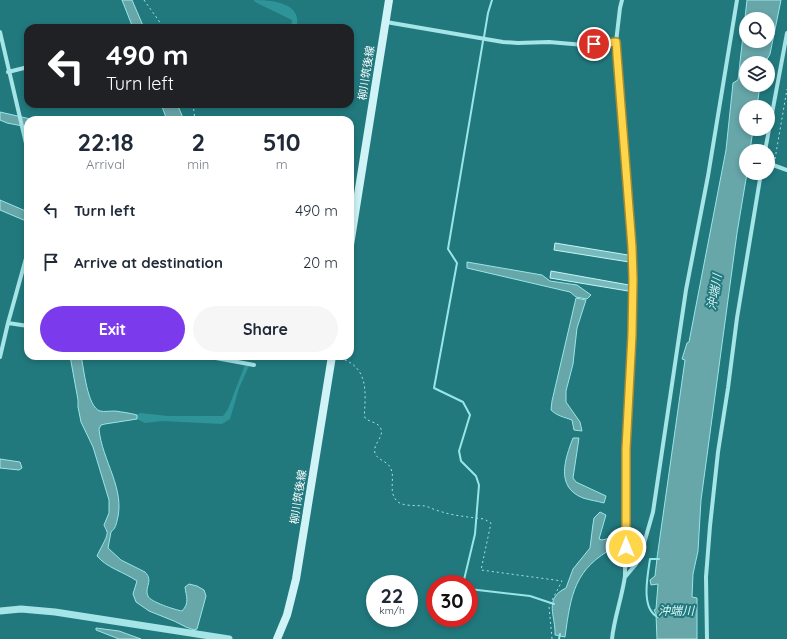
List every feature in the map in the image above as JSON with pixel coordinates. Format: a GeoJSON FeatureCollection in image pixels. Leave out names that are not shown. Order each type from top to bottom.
{"type":"FeatureCollection","features":[{"type":"Feature","properties":{"kind":"main road","name":"柳川筑後線"},"geometry":{"type":"LineString","coordinates":[[354,222],[389,0]]}},
{"type":"Feature","properties":{"kind":"main road","name":"柳川筑後線"},"geometry":{"type":"LineString","coordinates":[[277,639],[287,615],[296,579],[333,360]]}},
{"type":"Feature","properties":{"kind":"street"},"geometry":{"type":"LineString","coordinates":[[612,639],[613,628],[623,594],[626,576],[625,480],[632,335],[633,279],[632,247],[616,42],[622,0]]}},
{"type":"Feature","properties":{"kind":"street"},"geometry":{"type":"LineString","coordinates":[[626,576],[636,564],[641,554],[653,512],[686,290],[708,176],[737,0]]}},
{"type":"Feature","properties":{"kind":"street"},"geometry":{"type":"LineString","coordinates":[[386,22],[503,42],[548,42],[584,45],[616,42]]}},
{"type":"Feature","properties":{"kind":"street"},"geometry":{"type":"LineString","coordinates":[[0,32],[24,139]]}},
{"type":"Feature","properties":{"kind":"street"},"geometry":{"type":"LineString","coordinates":[[766,144],[787,33]]}},
{"type":"Feature","properties":{"kind":"street"},"geometry":{"type":"LineString","coordinates":[[8,72],[24,68]]}},
{"type":"Feature","properties":{"kind":"street"},"geometry":{"type":"LineString","coordinates":[[775,165],[787,170]]}},
{"type":"Feature","properties":{"kind":"street"},"geometry":{"type":"LineString","coordinates":[[708,639],[706,577],[711,511],[737,318],[759,180]]}},
{"type":"Feature","properties":{"kind":"street"},"geometry":{"type":"LineString","coordinates":[[0,357],[24,265]]}},
{"type":"Feature","properties":{"kind":"street"},"geometry":{"type":"LineString","coordinates":[[8,323],[24,325]]}},
{"type":"Feature","properties":{"kind":"street"},"geometry":{"type":"LineString","coordinates":[[229,360],[254,364]]}},
{"type":"Feature","properties":{"kind":"street"},"geometry":{"type":"LineString","coordinates":[[0,611],[21,608],[55,612],[229,639]]}},
{"type":"Feature","properties":{"kind":"path"},"geometry":{"type":"LineString","coordinates":[[144,0],[160,24]]}},
{"type":"Feature","properties":{"kind":"path"},"geometry":{"type":"LineString","coordinates":[[775,159],[787,89]]}},
{"type":"Feature","properties":{"kind":"path"},"geometry":{"type":"LineString","coordinates":[[347,360],[350,361],[360,372],[363,378],[366,403],[364,413],[365,418],[379,425],[382,429],[382,434],[375,447],[375,453],[377,457],[390,467],[392,473],[392,490],[395,499],[399,504],[426,506],[439,511],[484,519],[491,523],[481,570],[562,581],[549,606],[552,639]]}},
{"type":"Feature","properties":{"kind":"shaded area"},"geometry":{"type":"Polygon","coordinates":[[[254,0],[277,2],[291,8],[295,13],[296,24],[292,24],[292,20],[255,2],[254,0]]]}},
{"type":"Feature","properties":{"kind":"shaded area"},"geometry":{"type":"Polygon","coordinates":[[[245,365],[249,366],[239,388],[230,419],[222,424],[162,421],[145,423],[137,419],[137,415],[140,413],[168,416],[223,416],[228,409],[245,365]]]}},
{"type":"Feature","properties":{"kind":"water"},"geometry":{"type":"Polygon","coordinates":[[[122,0],[132,0],[142,24],[131,24],[122,0]]]}},
{"type":"Feature","properties":{"kind":"water","name":"沖端川"},"geometry":{"type":"Polygon","coordinates":[[[747,0],[781,0],[775,29],[775,12],[746,12],[747,0]]]}},
{"type":"Feature","properties":{"kind":"water","name":"沖端川"},"geometry":{"type":"Polygon","coordinates":[[[742,48],[771,48],[769,56],[741,56],[742,48]]]}},
{"type":"Feature","properties":{"kind":"water","name":"沖端川"},"geometry":{"type":"Polygon","coordinates":[[[739,71],[739,92],[759,92],[758,100],[739,100],[739,136],[752,136],[751,144],[739,144],[739,180],[746,180],[737,233],[701,500],[698,551],[693,574],[692,597],[697,598],[697,639],[657,639],[656,614],[654,610],[656,609],[658,584],[651,585],[650,580],[655,576],[685,360],[682,359],[687,343],[689,342],[726,150],[733,83],[738,80],[739,71]]]}},
{"type":"Feature","properties":{"kind":"water"},"geometry":{"type":"Polygon","coordinates":[[[162,108],[179,108],[182,116],[166,116],[162,108]]]}},
{"type":"Feature","properties":{"kind":"water"},"geometry":{"type":"Polygon","coordinates":[[[0,112],[24,117],[24,126],[7,123],[0,120],[0,112]]]}},
{"type":"Feature","properties":{"kind":"water"},"geometry":{"type":"Polygon","coordinates":[[[0,200],[24,210],[24,220],[0,210],[0,200]]]}},
{"type":"Feature","properties":{"kind":"water"},"geometry":{"type":"Polygon","coordinates":[[[467,262],[542,275],[550,281],[577,285],[591,295],[587,299],[576,297],[570,292],[467,268],[467,262]]]}},
{"type":"Feature","properties":{"kind":"water"},"geometry":{"type":"Polygon","coordinates":[[[576,298],[586,300],[577,328],[573,364],[566,391],[566,402],[580,422],[582,431],[574,430],[572,420],[558,415],[551,410],[576,298]]]}},
{"type":"Feature","properties":{"kind":"water"},"geometry":{"type":"Polygon","coordinates":[[[71,360],[82,360],[89,395],[96,408],[100,411],[115,411],[137,415],[137,419],[101,425],[99,429],[104,452],[116,486],[119,509],[117,521],[111,532],[108,548],[121,560],[148,575],[149,581],[147,593],[153,601],[182,611],[187,602],[185,587],[189,584],[204,590],[206,596],[197,629],[194,630],[186,627],[149,611],[136,602],[133,594],[137,581],[106,564],[97,556],[107,536],[104,525],[109,513],[109,500],[93,447],[81,422],[71,360]]]}},
{"type":"Feature","properties":{"kind":"water"},"geometry":{"type":"Polygon","coordinates":[[[573,438],[579,438],[573,478],[576,482],[606,496],[604,503],[583,498],[574,493],[568,487],[564,472],[567,455],[573,438]]]}},
{"type":"Feature","properties":{"kind":"water"},"geometry":{"type":"Polygon","coordinates":[[[0,459],[20,462],[22,468],[19,470],[0,468],[0,459]]]}},
{"type":"Feature","properties":{"kind":"water"},"geometry":{"type":"Polygon","coordinates":[[[600,512],[606,515],[599,539],[602,540],[615,537],[615,547],[601,555],[583,574],[573,595],[565,637],[555,635],[552,608],[555,597],[559,592],[566,588],[573,569],[590,548],[594,518],[600,512]]]}},
{"type":"Feature","properties":{"kind":"water"},"geometry":{"type":"Polygon","coordinates":[[[96,628],[119,631],[141,639],[119,639],[96,630],[96,628]]]}},
{"type":"Feature","properties":{"kind":"building"},"geometry":{"type":"Polygon","coordinates":[[[555,243],[628,255],[629,262],[554,250],[555,243]]]}},
{"type":"Feature","properties":{"kind":"building"},"geometry":{"type":"Polygon","coordinates":[[[551,271],[629,285],[628,291],[550,278],[551,271]]]}},
{"type":"Feature","properties":{"kind":"waterway"},"geometry":{"type":"LineString","coordinates":[[484,37],[492,0]]}},
{"type":"Feature","properties":{"kind":"waterway"},"geometry":{"type":"LineString","coordinates":[[465,575],[475,534],[479,485],[476,476],[461,461],[459,451],[470,415],[463,402],[434,388],[457,263],[448,249],[483,41]]}},
{"type":"Feature","properties":{"kind":"waterway"},"geometry":{"type":"LineString","coordinates":[[613,543],[620,539]]}},
{"type":"Feature","properties":{"kind":"waterway"},"geometry":{"type":"LineString","coordinates":[[658,617],[652,613],[649,607],[646,591],[650,559],[659,559]]}},
{"type":"Feature","properties":{"kind":"waterway"},"geometry":{"type":"LineString","coordinates":[[478,590],[530,596],[554,604]]}},
{"type":"Feature","properties":{"kind":"waterway"},"geometry":{"type":"LineString","coordinates":[[559,639],[560,634]]}},
{"type":"Feature","properties":{"kind":"route"},"geometry":{"type":"LineString","coordinates":[[594,44],[616,42],[632,247],[632,335],[625,480],[626,547]]}}]}
